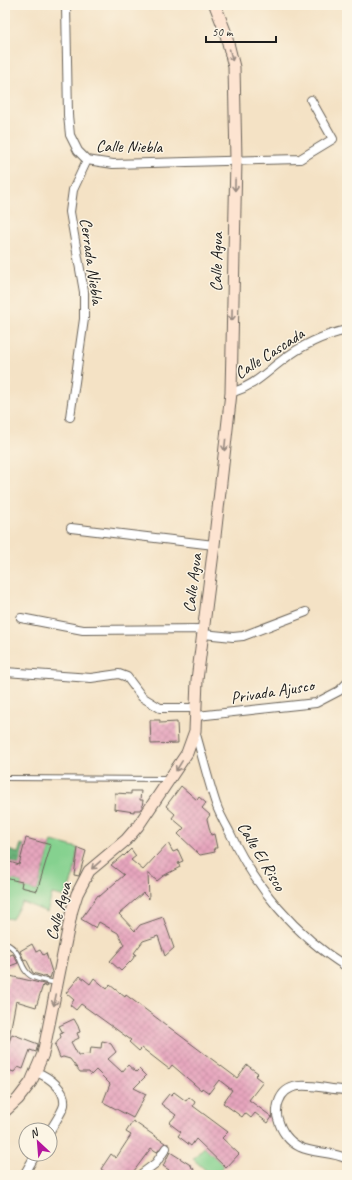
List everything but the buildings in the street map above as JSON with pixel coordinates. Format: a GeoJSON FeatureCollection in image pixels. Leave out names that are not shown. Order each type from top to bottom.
{"type":"FeatureCollection","features":[{"type":"Feature","properties":{"kind":"street","name":"Calle Niebla"},"geometry":{"type":"LineString","coordinates":[[66,5],[68,115],[70,135],[78,151],[87,160],[113,164],[300,159],[333,138],[311,100]]}},
{"type":"Feature","properties":{"kind":"street","name":"Calle Agua"},"geometry":{"type":"LineString","coordinates":[[5,1111],[25,1091],[36,1072],[43,1054],[72,910],[83,880],[92,868],[126,840],[138,826],[187,753],[195,730],[197,712],[197,680],[214,545],[230,393],[236,160],[234,67],[225,31],[215,5]]}},
{"type":"Feature","properties":{"kind":"street","name":"Cerrada Niebla"},"geometry":{"type":"LineString","coordinates":[[70,416],[84,319],[84,292],[70,212],[73,190],[87,160]]}},
{"type":"Feature","properties":{"kind":"street","name":"Calle Cascada"},"geometry":{"type":"LineString","coordinates":[[230,393],[257,382],[280,361],[310,343],[347,330]]}},
{"type":"Feature","properties":{"kind":"street"},"geometry":{"type":"LineString","coordinates":[[71,528],[214,545]]}},
{"type":"Feature","properties":{"kind":"street"},"geometry":{"type":"LineString","coordinates":[[21,618],[83,630],[203,632],[233,637],[243,636],[306,612]]}},
{"type":"Feature","properties":{"kind":"street","name":"Privada Ajusco"},"geometry":{"type":"LineString","coordinates":[[5,672],[91,678],[119,674],[127,676],[142,697],[160,708],[197,712],[316,703],[339,691],[347,683]]}},
{"type":"Feature","properties":{"kind":"street","name":"Calle El Risco"},"geometry":{"type":"LineString","coordinates":[[195,730],[216,805],[240,854],[269,898],[297,929],[330,957],[347,967]]}},
{"type":"Feature","properties":{"kind":"street"},"geometry":{"type":"LineString","coordinates":[[36,1072],[56,1085],[63,1096],[64,1105],[55,1122]]}},
{"type":"Feature","properties":{"kind":"street"},"geometry":{"type":"LineString","coordinates":[[347,1090],[333,1090],[297,1085],[288,1089],[281,1095],[277,1105],[277,1118],[281,1129],[289,1140],[300,1147],[347,1159]]}},
{"type":"Feature","properties":{"kind":"street"},"geometry":{"type":"LineString","coordinates":[[140,1175],[156,1163],[166,1148]]}},
{"type":"Feature","properties":{"kind":"street"},"geometry":{"type":"LineString","coordinates":[[24,1175],[31,1162]]}},
{"type":"Feature","properties":{"kind":"lane"},"geometry":{"type":"LineString","coordinates":[[5,778],[170,780]]}},
{"type":"Feature","properties":{"kind":"lane"},"geometry":{"type":"LineString","coordinates":[[5,942],[16,950],[25,970],[32,977],[58,984]]}},
{"type":"Feature","properties":{"kind":"green space"},"geometry":{"type":"Polygon","coordinates":[[[52,841],[78,848],[74,873],[66,897],[52,894],[47,912],[22,902],[12,919],[5,918],[5,878],[22,882],[21,887],[37,891],[52,841]]]}},
{"type":"Feature","properties":{"kind":"green space"},"geometry":{"type":"Polygon","coordinates":[[[21,844],[25,845],[26,867],[7,861],[5,867],[5,849],[18,853],[21,844]]]}},
{"type":"Feature","properties":{"kind":"green space"},"geometry":{"type":"Polygon","coordinates":[[[204,1147],[224,1166],[215,1175],[211,1175],[193,1159],[204,1147]]]}}]}
